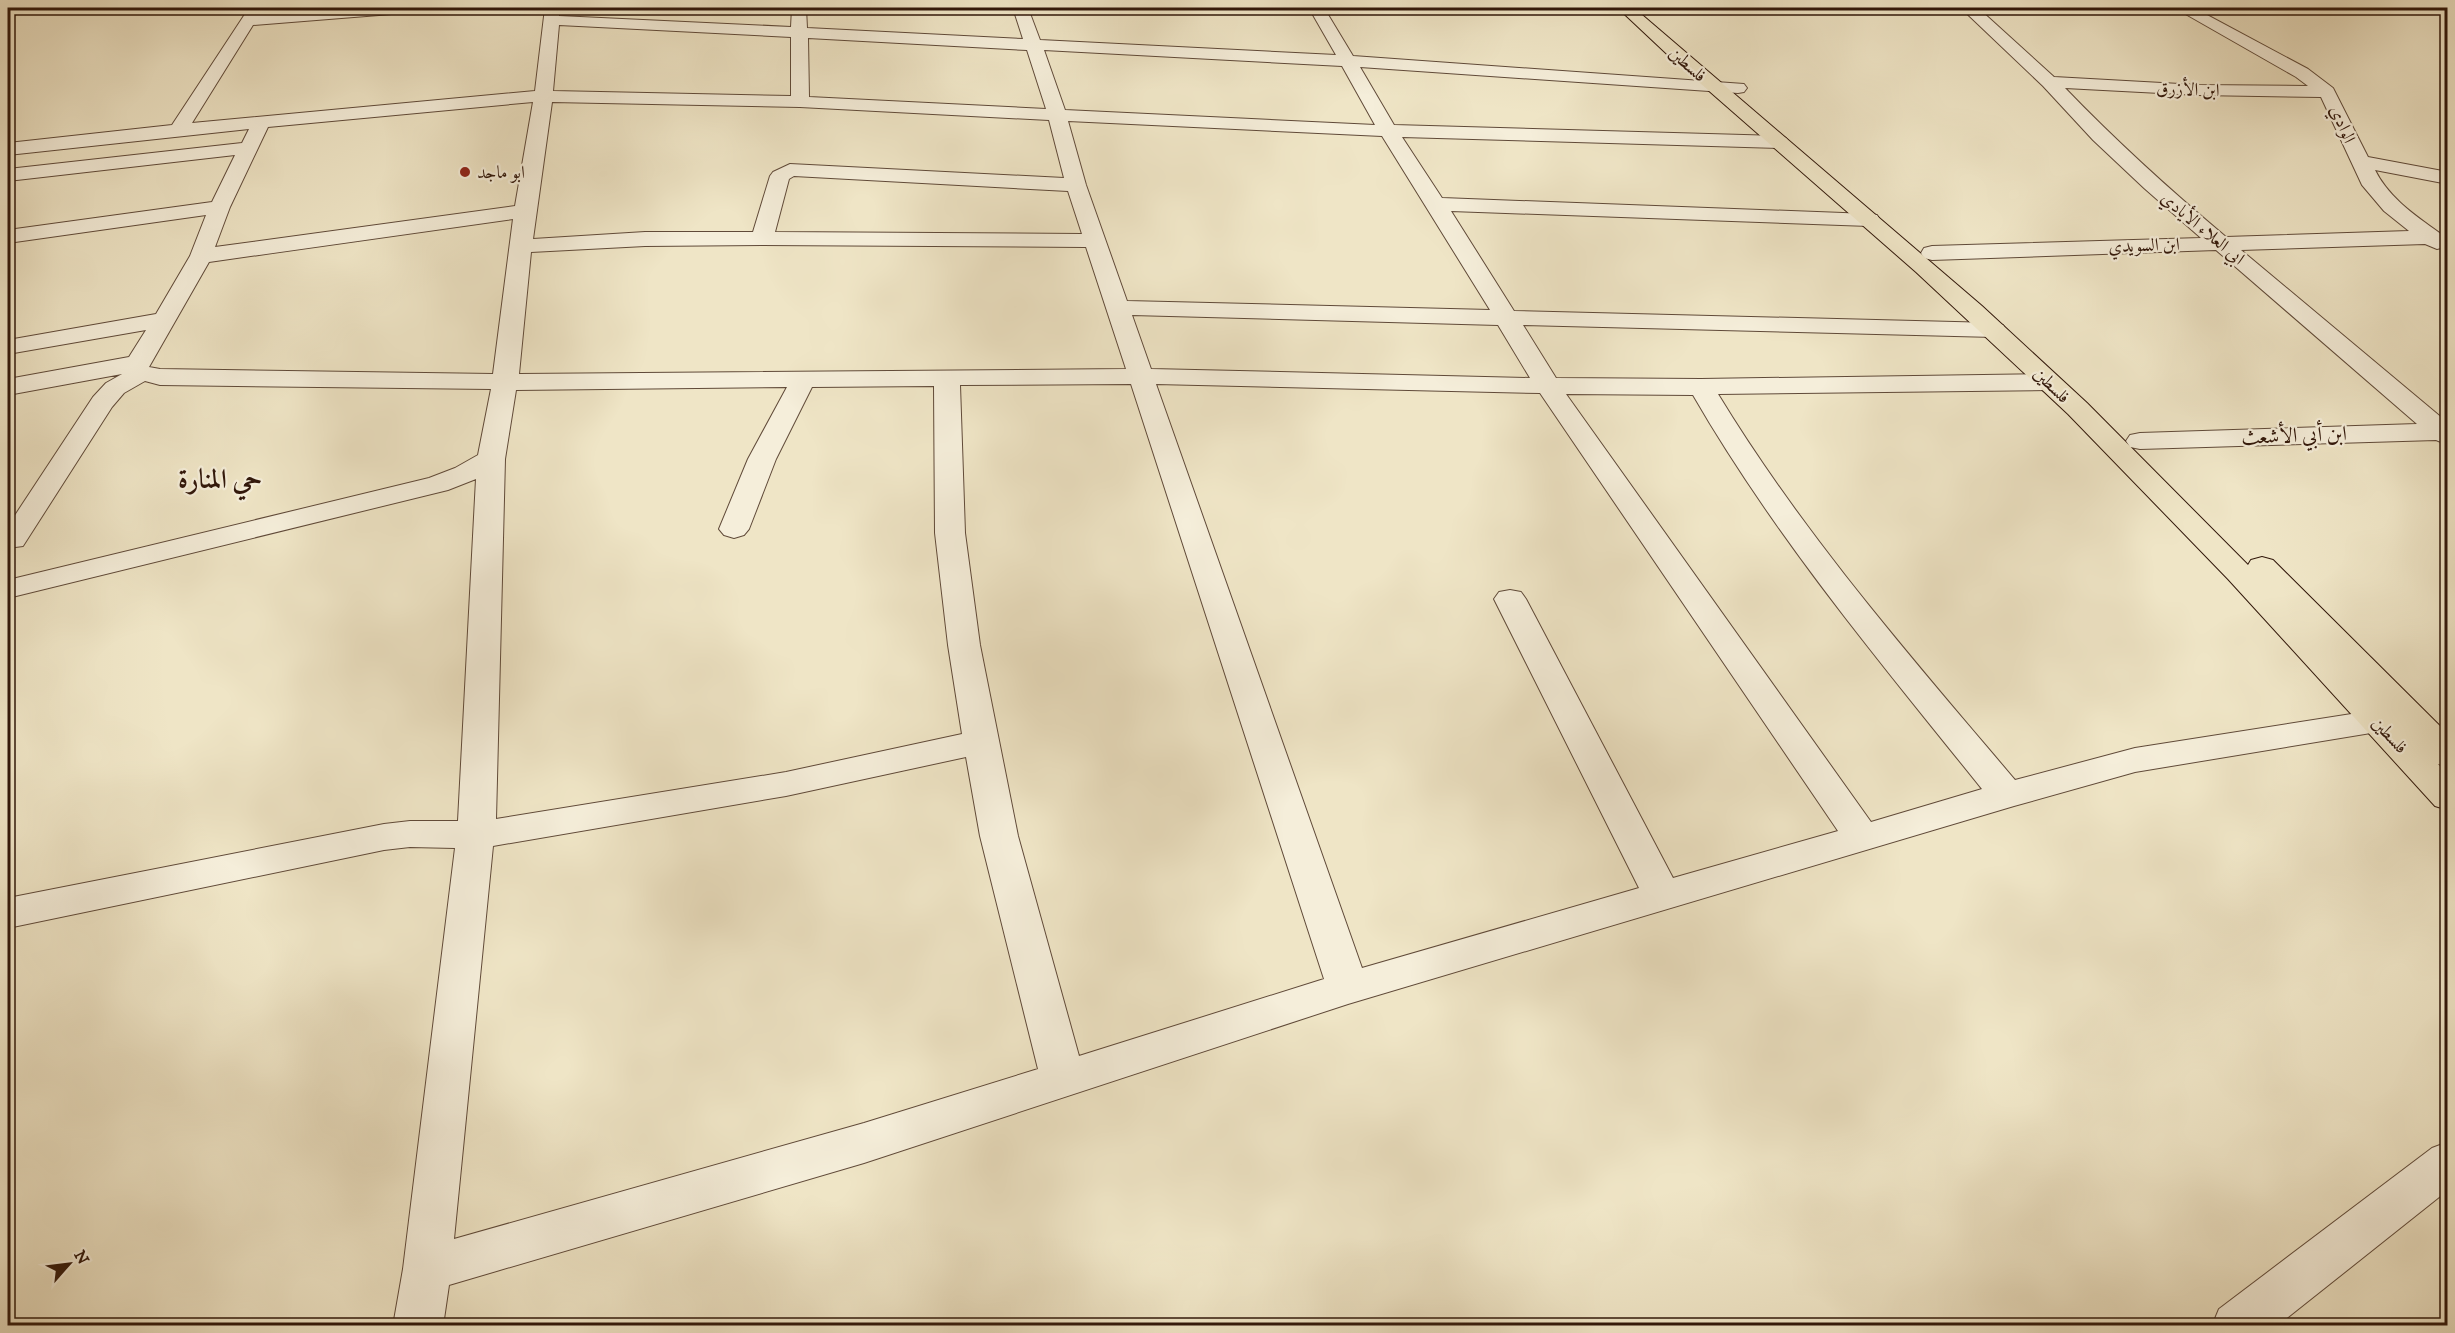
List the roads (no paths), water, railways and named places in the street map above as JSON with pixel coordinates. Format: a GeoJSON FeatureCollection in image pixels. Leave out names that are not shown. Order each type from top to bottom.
{"type":"FeatureCollection","features":[{"type":"Feature","properties":{"kind":"main road","name":"فلسطين"},"geometry":{"type":"LineString","coordinates":[[1625,8],[1726,87],[1848,191],[1869,220],[1994,330],[2049,382],[2230,565],[2448,797]]}},
{"type":"Feature","properties":{"kind":"main road","name":"فلسطين"},"geometry":{"type":"LineString","coordinates":[[1646,8],[1779,142],[1932,253],[2021,330],[2140,441],[2448,755]]}},
{"type":"Feature","properties":{"kind":"street"},"geometry":{"type":"LineString","coordinates":[[8,13],[14,8]]}},
{"type":"Feature","properties":{"kind":"street"},"geometry":{"type":"LineString","coordinates":[[177,130],[252,14],[404,8]]}},
{"type":"Feature","properties":{"kind":"street"},"geometry":{"type":"LineString","coordinates":[[799,8],[800,102]]}},
{"type":"Feature","properties":{"kind":"street"},"geometry":{"type":"LineString","coordinates":[[1022,8],[1057,114],[1076,185],[1348,988]]}},
{"type":"Feature","properties":{"kind":"street"},"geometry":{"type":"LineString","coordinates":[[1317,8],[1388,131],[1436,204],[1548,386],[1861,836]]}},
{"type":"Feature","properties":{"kind":"street","name":"ابي العلاء الأيادي"},"geometry":{"type":"LineString","coordinates":[[1969,8],[2049,82],[2108,144],[2151,184],[2446,434]]}},
{"type":"Feature","properties":{"kind":"street","name":"الوادي"},"geometry":{"type":"LineString","coordinates":[[2183,8],[2302,73],[2327,92],[2372,185],[2391,207],[2438,242]]}},
{"type":"Feature","properties":{"kind":"street"},"geometry":{"type":"LineString","coordinates":[[2439,8],[2448,10]]}},
{"type":"Feature","properties":{"kind":"street"},"geometry":{"type":"LineString","coordinates":[[418,1326],[427,1269],[479,802],[491,459],[505,382],[525,211],[548,67],[552,14],[799,32],[1346,61],[1726,87]]}},
{"type":"Feature","properties":{"kind":"street","name":"ابن الأزرق"},"geometry":{"type":"LineString","coordinates":[[2049,82],[2198,90],[2327,92]]}},
{"type":"Feature","properties":{"kind":"street"},"geometry":{"type":"LineString","coordinates":[[8,149],[177,130],[542,96],[800,102],[1388,131],[1779,142]]}},
{"type":"Feature","properties":{"kind":"street"},"geometry":{"type":"LineString","coordinates":[[13,540],[102,403],[115,388],[139,368],[201,256],[220,207],[261,123]]}},
{"type":"Feature","properties":{"kind":"street"},"geometry":{"type":"LineString","coordinates":[[8,175],[249,148]]}},
{"type":"Feature","properties":{"kind":"street"},"geometry":{"type":"LineString","coordinates":[[2360,161],[2448,178]]}},
{"type":"Feature","properties":{"kind":"street"},"geometry":{"type":"LineString","coordinates":[[762,238],[780,176],[790,170],[1076,185]]}},
{"type":"Feature","properties":{"kind":"street"},"geometry":{"type":"LineString","coordinates":[[1436,204],[1869,220]]}},
{"type":"Feature","properties":{"kind":"street"},"geometry":{"type":"LineString","coordinates":[[8,236],[220,207]]}},
{"type":"Feature","properties":{"kind":"street"},"geometry":{"type":"LineString","coordinates":[[201,256],[525,211]]}},
{"type":"Feature","properties":{"kind":"street"},"geometry":{"type":"LineString","coordinates":[[521,246],[645,239],[1095,241]]}},
{"type":"Feature","properties":{"kind":"street","name":"ابن السويدي"},"geometry":{"type":"LineString","coordinates":[[1932,253],[2220,242],[2438,242]]}},
{"type":"Feature","properties":{"kind":"street"},"geometry":{"type":"LineString","coordinates":[[1118,308],[1994,330]]}},
{"type":"Feature","properties":{"kind":"street"},"geometry":{"type":"LineString","coordinates":[[8,348],[165,320]]}},
{"type":"Feature","properties":{"kind":"street"},"geometry":{"type":"LineString","coordinates":[[8,387],[139,368],[172,378],[505,382],[1141,376],[1548,386],[1701,387],[2049,382]]}},
{"type":"Feature","properties":{"kind":"street"},"geometry":{"type":"LineString","coordinates":[[947,377],[950,533],[964,645],[999,836],[1063,1079]]}},
{"type":"Feature","properties":{"kind":"street"},"geometry":{"type":"LineString","coordinates":[[734,529],[762,459],[804,378]]}},
{"type":"Feature","properties":{"kind":"street"},"geometry":{"type":"LineString","coordinates":[[1701,387],[1730,439],[1786,523],[2007,795]]}},
{"type":"Feature","properties":{"kind":"street","name":"ابن أبي الأشعث"},"geometry":{"type":"LineString","coordinates":[[2140,441],[2358,433],[2446,434]]}},
{"type":"Feature","properties":{"kind":"street"},"geometry":{"type":"LineString","coordinates":[[8,589],[438,484],[465,474],[491,459]]}},
{"type":"Feature","properties":{"kind":"street"},"geometry":{"type":"LineString","coordinates":[[1510,599],[1662,895]]}},
{"type":"Feature","properties":{"kind":"street"},"geometry":{"type":"LineString","coordinates":[[427,1269],[790,1165],[1348,988],[1861,836],[2135,760],[2377,721]]}},
{"type":"Feature","properties":{"kind":"street"},"geometry":{"type":"LineString","coordinates":[[8,913],[384,837],[410,834],[476,835],[624,812],[786,784],[981,742]]}},
{"type":"Feature","properties":{"kind":"street"},"geometry":{"type":"LineString","coordinates":[[2237,1326],[2448,1162]]}},
{"type":"Feature","properties":{"kind":"place","name":"ابو ماجد"},"geometry":{"type":"Point","coordinates":[465,172]}},
{"type":"Feature","properties":{"kind":"district","name":"حي المنارة"},"geometry":{"type":"Point","coordinates":[220,479]}}]}
